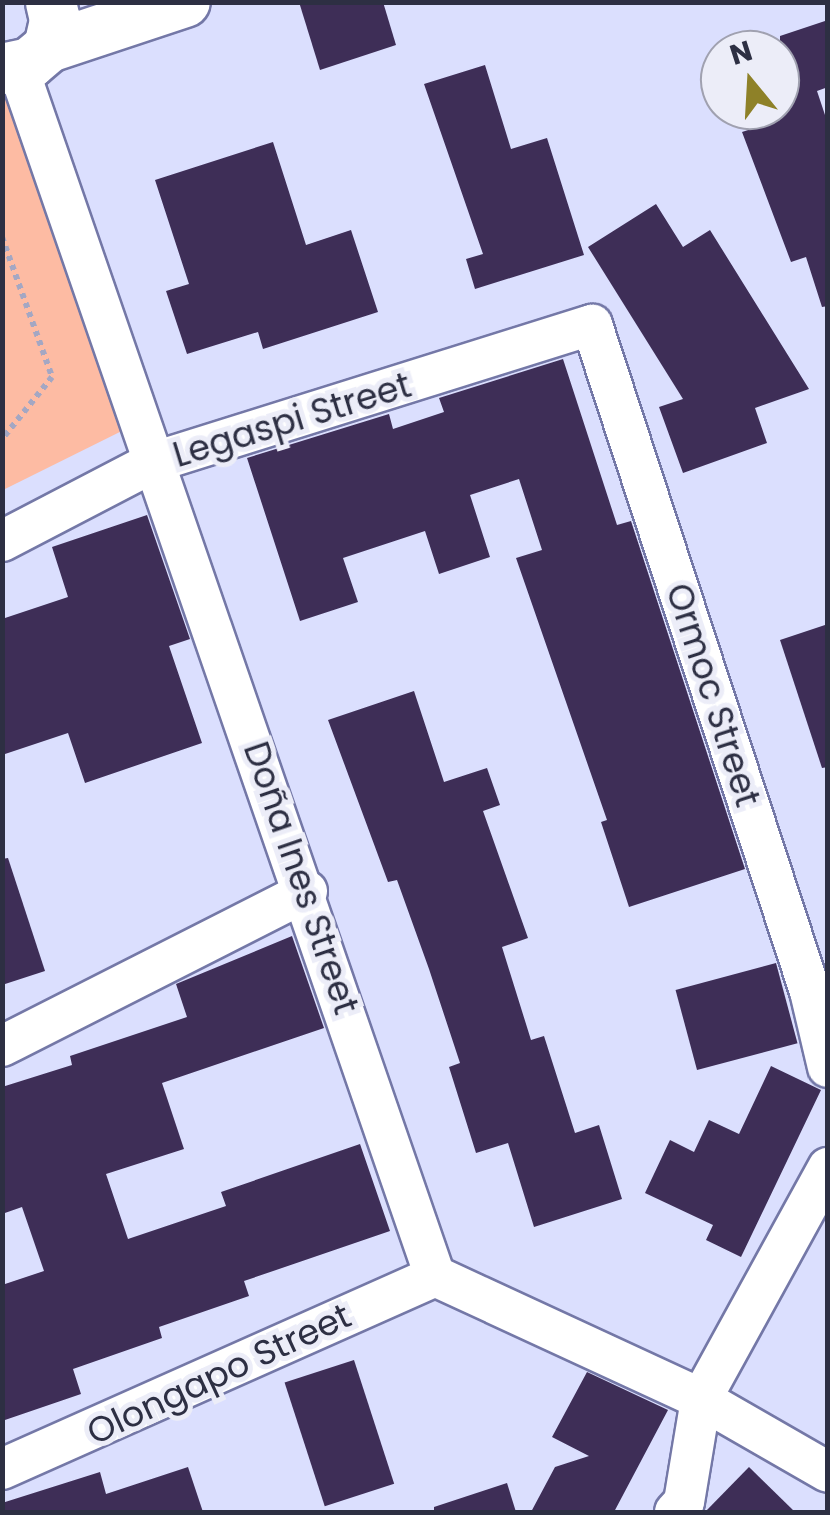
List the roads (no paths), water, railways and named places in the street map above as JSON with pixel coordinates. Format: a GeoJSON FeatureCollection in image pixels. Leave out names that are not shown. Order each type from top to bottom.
{"type":"FeatureCollection","features":[{"type":"Feature","properties":{"kind":"street"},"geometry":{"type":"LineString","coordinates":[[30,46],[184,2]]}},
{"type":"Feature","properties":{"kind":"street","name":"Doña Ines Street"},"geometry":{"type":"LineString","coordinates":[[30,46],[154,462],[307,891],[435,1276]]}},
{"type":"Feature","properties":{"kind":"street","name":"Legaspi Street"},"geometry":{"type":"LineString","coordinates":[[2,542],[154,462],[592,324]]}},
{"type":"Feature","properties":{"kind":"street","name":"Ormoc Street"},"geometry":{"type":"LineString","coordinates":[[592,324],[810,992],[828,1067]]}},
{"type":"Feature","properties":{"kind":"street"},"geometry":{"type":"LineString","coordinates":[[2,1046],[307,891]]}},
{"type":"Feature","properties":{"kind":"street"},"geometry":{"type":"LineString","coordinates":[[675,1512],[684,1502],[701,1399],[828,1168]]}},
{"type":"Feature","properties":{"kind":"street"},"geometry":{"type":"LineString","coordinates":[[435,1276],[701,1399],[828,1472]]}},
{"type":"Feature","properties":{"kind":"street","name":"Olongapo Street"},"geometry":{"type":"LineString","coordinates":[[2,1470],[435,1276]]}}]}
